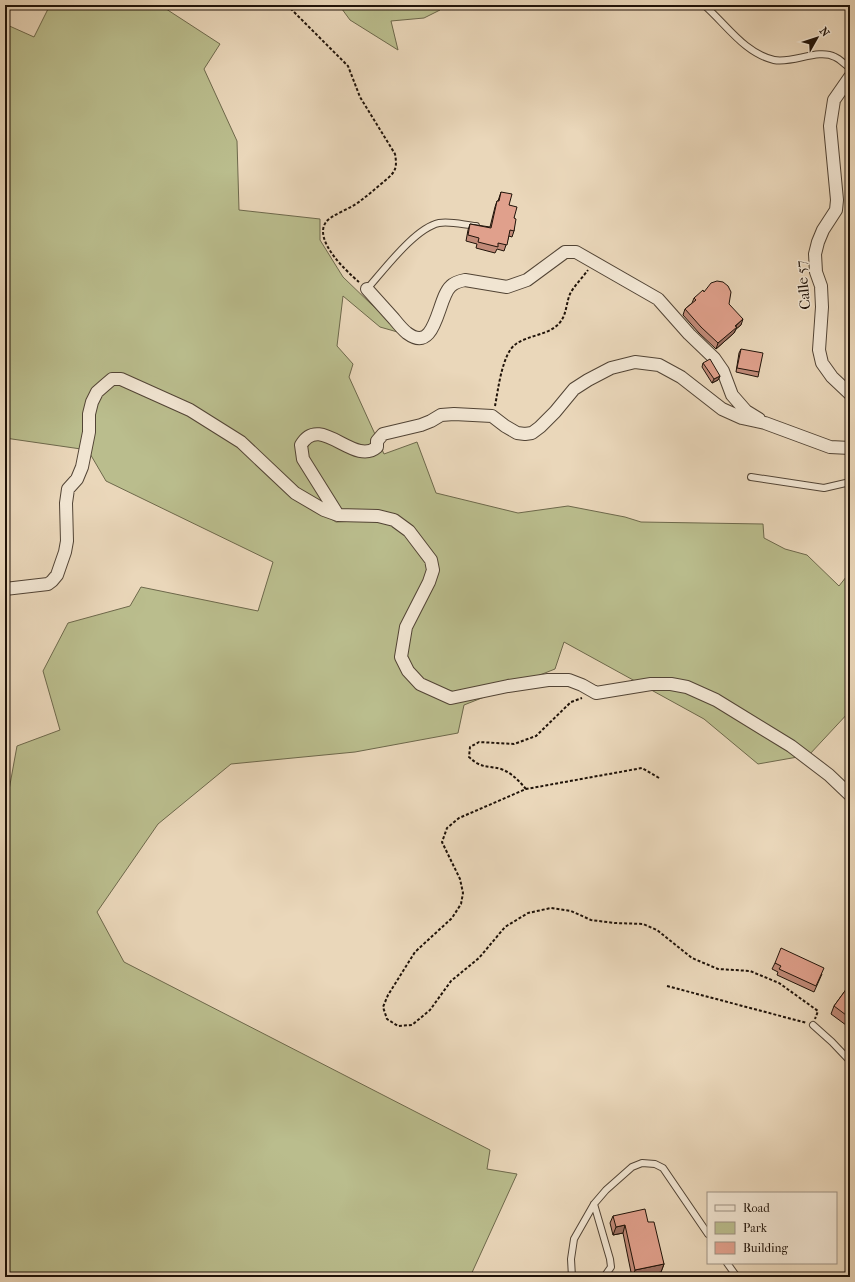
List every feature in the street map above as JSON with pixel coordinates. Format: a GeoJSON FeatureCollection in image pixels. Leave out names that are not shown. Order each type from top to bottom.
{"type":"FeatureCollection","features":[{"type":"Feature","properties":{"kind":"street","name":"Calle 57"},"geometry":{"type":"LineString","coordinates":[[850,77],[834,100],[830,126],[837,200],[836,210],[820,236],[815,254],[816,272],[821,286],[822,307],[819,350],[822,363],[832,377],[850,394]]}},
{"type":"Feature","properties":{"kind":"street"},"geometry":{"type":"LineString","coordinates":[[367,289],[406,333],[415,338],[420,338],[426,336],[432,329],[447,292],[451,286],[460,281],[465,280],[507,287],[527,280],[565,252],[576,252],[658,299],[718,364],[723,371],[732,395],[746,411],[765,423]]}},
{"type":"Feature","properties":{"kind":"street"},"geometry":{"type":"LineString","coordinates":[[338,515],[303,459],[302,445],[307,437],[315,434],[323,434],[351,448],[363,452],[372,452],[377,447],[377,441],[383,434],[421,425],[441,416],[454,414],[492,416],[505,426],[517,432],[526,434],[532,433],[555,412],[574,389],[611,368],[634,362],[659,364],[681,377],[722,409],[742,418],[765,423],[830,447],[850,448]]}},
{"type":"Feature","properties":{"kind":"street"},"geometry":{"type":"LineString","coordinates":[[5,589],[48,584],[57,575],[67,541],[66,503],[68,489],[77,479],[82,467],[89,432],[89,414],[92,402],[97,392],[112,379],[121,379],[190,410],[241,442],[295,492],[324,510],[338,515],[378,516],[394,520],[409,531],[431,560],[433,570],[429,582],[406,627],[401,657],[408,671],[420,684],[451,698],[508,686],[548,680],[569,680],[596,692],[651,684],[671,684],[687,687],[701,692],[746,717],[791,746],[829,775],[850,795]]}},
{"type":"Feature","properties":{"kind":"lane"},"geometry":{"type":"LineString","coordinates":[[704,5],[742,42],[756,53],[774,60],[786,60],[820,54],[828,55],[836,57],[850,68]]}},
{"type":"Feature","properties":{"kind":"lane"},"geometry":{"type":"LineString","coordinates":[[367,289],[413,238],[428,227],[438,223],[447,222],[476,226]]}},
{"type":"Feature","properties":{"kind":"lane"},"geometry":{"type":"LineString","coordinates":[[751,477],[824,488],[850,482]]}},
{"type":"Feature","properties":{"kind":"lane"},"geometry":{"type":"LineString","coordinates":[[813,1024],[850,1061]]}},
{"type":"Feature","properties":{"kind":"lane"},"geometry":{"type":"LineString","coordinates":[[572,1277],[571,1259],[574,1239],[594,1204],[606,1190],[632,1167],[642,1164],[655,1164],[663,1168],[707,1233]]}},
{"type":"Feature","properties":{"kind":"lane"},"geometry":{"type":"LineString","coordinates":[[594,1204],[610,1259],[611,1267],[604,1277]]}},
{"type":"Feature","properties":{"kind":"lane"},"geometry":{"type":"LineString","coordinates":[[728,1264],[737,1277]]}},
{"type":"Feature","properties":{"kind":"path"},"geometry":{"type":"LineString","coordinates":[[288,5],[348,66],[360,96],[396,154],[397,164],[394,173],[359,202],[327,220],[322,228],[323,239],[343,267],[367,289]]}},
{"type":"Feature","properties":{"kind":"path"},"geometry":{"type":"LineString","coordinates":[[492,416],[505,360],[509,351],[515,344],[555,327],[562,319],[571,292],[594,263]]}},
{"type":"Feature","properties":{"kind":"path"},"geometry":{"type":"LineString","coordinates":[[526,789],[516,777],[502,770],[477,765],[469,757],[470,748],[479,742],[514,744],[536,736],[571,702],[596,692]]}},
{"type":"Feature","properties":{"kind":"path"},"geometry":{"type":"LineString","coordinates":[[659,778],[642,768],[526,789],[459,818],[447,828],[442,842],[460,880],[463,893],[461,904],[452,918],[415,952],[388,996],[383,1007],[387,1019],[398,1026],[412,1024],[430,1010],[451,981],[479,958],[504,927],[528,913],[551,908],[571,911],[591,920],[643,924],[657,930],[692,958],[718,968],[750,970],[779,983],[818,1011],[813,1024],[667,986]]}},
{"type":"Feature","properties":{"kind":"green space"},"geometry":{"type":"Polygon","coordinates":[[[50,5],[72,5],[89,9],[97,5],[160,5],[220,44],[204,69],[237,141],[239,210],[320,219],[320,240],[343,277],[401,333],[380,327],[343,296],[337,346],[353,364],[349,377],[384,454],[417,442],[436,493],[518,513],[568,506],[625,517],[641,522],[763,524],[764,538],[785,549],[807,555],[839,586],[850,572],[850,711],[809,755],[758,764],[704,719],[564,642],[555,669],[464,705],[458,733],[355,752],[231,764],[158,824],[97,912],[124,962],[490,1150],[487,1169],[517,1174],[470,1277],[5,1277],[5,812],[17,746],[60,730],[43,671],[68,623],[130,606],[141,587],[258,611],[273,562],[106,481],[89,452],[95,404],[100,395],[114,382],[125,384],[189,413],[239,445],[293,496],[336,522],[378,520],[392,524],[406,534],[411,540],[413,529],[397,517],[379,512],[340,511],[307,458],[305,446],[309,440],[309,433],[305,434],[298,444],[299,461],[327,507],[297,490],[243,439],[192,407],[122,375],[111,375],[94,390],[88,401],[85,415],[85,431],[81,449],[5,438],[5,24],[34,37],[50,5]]]}},
{"type":"Feature","properties":{"kind":"green space"},"geometry":{"type":"Polygon","coordinates":[[[339,5],[440,5],[440,10],[424,18],[391,21],[398,50],[350,20],[339,5]]]}},
{"type":"Feature","properties":{"kind":"building"},"geometry":{"type":"Polygon","coordinates":[[[501,192],[512,194],[509,205],[517,207],[514,218],[516,219],[514,231],[510,230],[507,245],[498,243],[498,247],[478,242],[479,238],[468,235],[470,224],[491,228],[497,201],[499,201],[501,192]]]}},
{"type":"Feature","properties":{"kind":"building"},"geometry":{"type":"Polygon","coordinates":[[[717,281],[723,282],[728,286],[731,292],[729,304],[743,319],[735,326],[737,327],[718,343],[685,309],[696,300],[694,298],[703,290],[704,292],[711,283],[717,281]]]}},
{"type":"Feature","properties":{"kind":"building"},"geometry":{"type":"Polygon","coordinates":[[[741,349],[763,353],[759,372],[737,368],[741,349]]]}},
{"type":"Feature","properties":{"kind":"building"},"geometry":{"type":"Polygon","coordinates":[[[710,359],[720,376],[714,379],[703,363],[710,359]]]}},
{"type":"Feature","properties":{"kind":"building"},"geometry":{"type":"Polygon","coordinates":[[[781,948],[824,968],[816,986],[779,969],[781,966],[775,963],[781,948]]]}},
{"type":"Feature","properties":{"kind":"building"},"geometry":{"type":"Polygon","coordinates":[[[850,984],[850,1018],[834,1006],[850,984]]]}},
{"type":"Feature","properties":{"kind":"building"},"geometry":{"type":"Polygon","coordinates":[[[645,1209],[648,1222],[654,1222],[664,1264],[635,1270],[625,1225],[616,1227],[613,1216],[645,1209]]]}}]}
